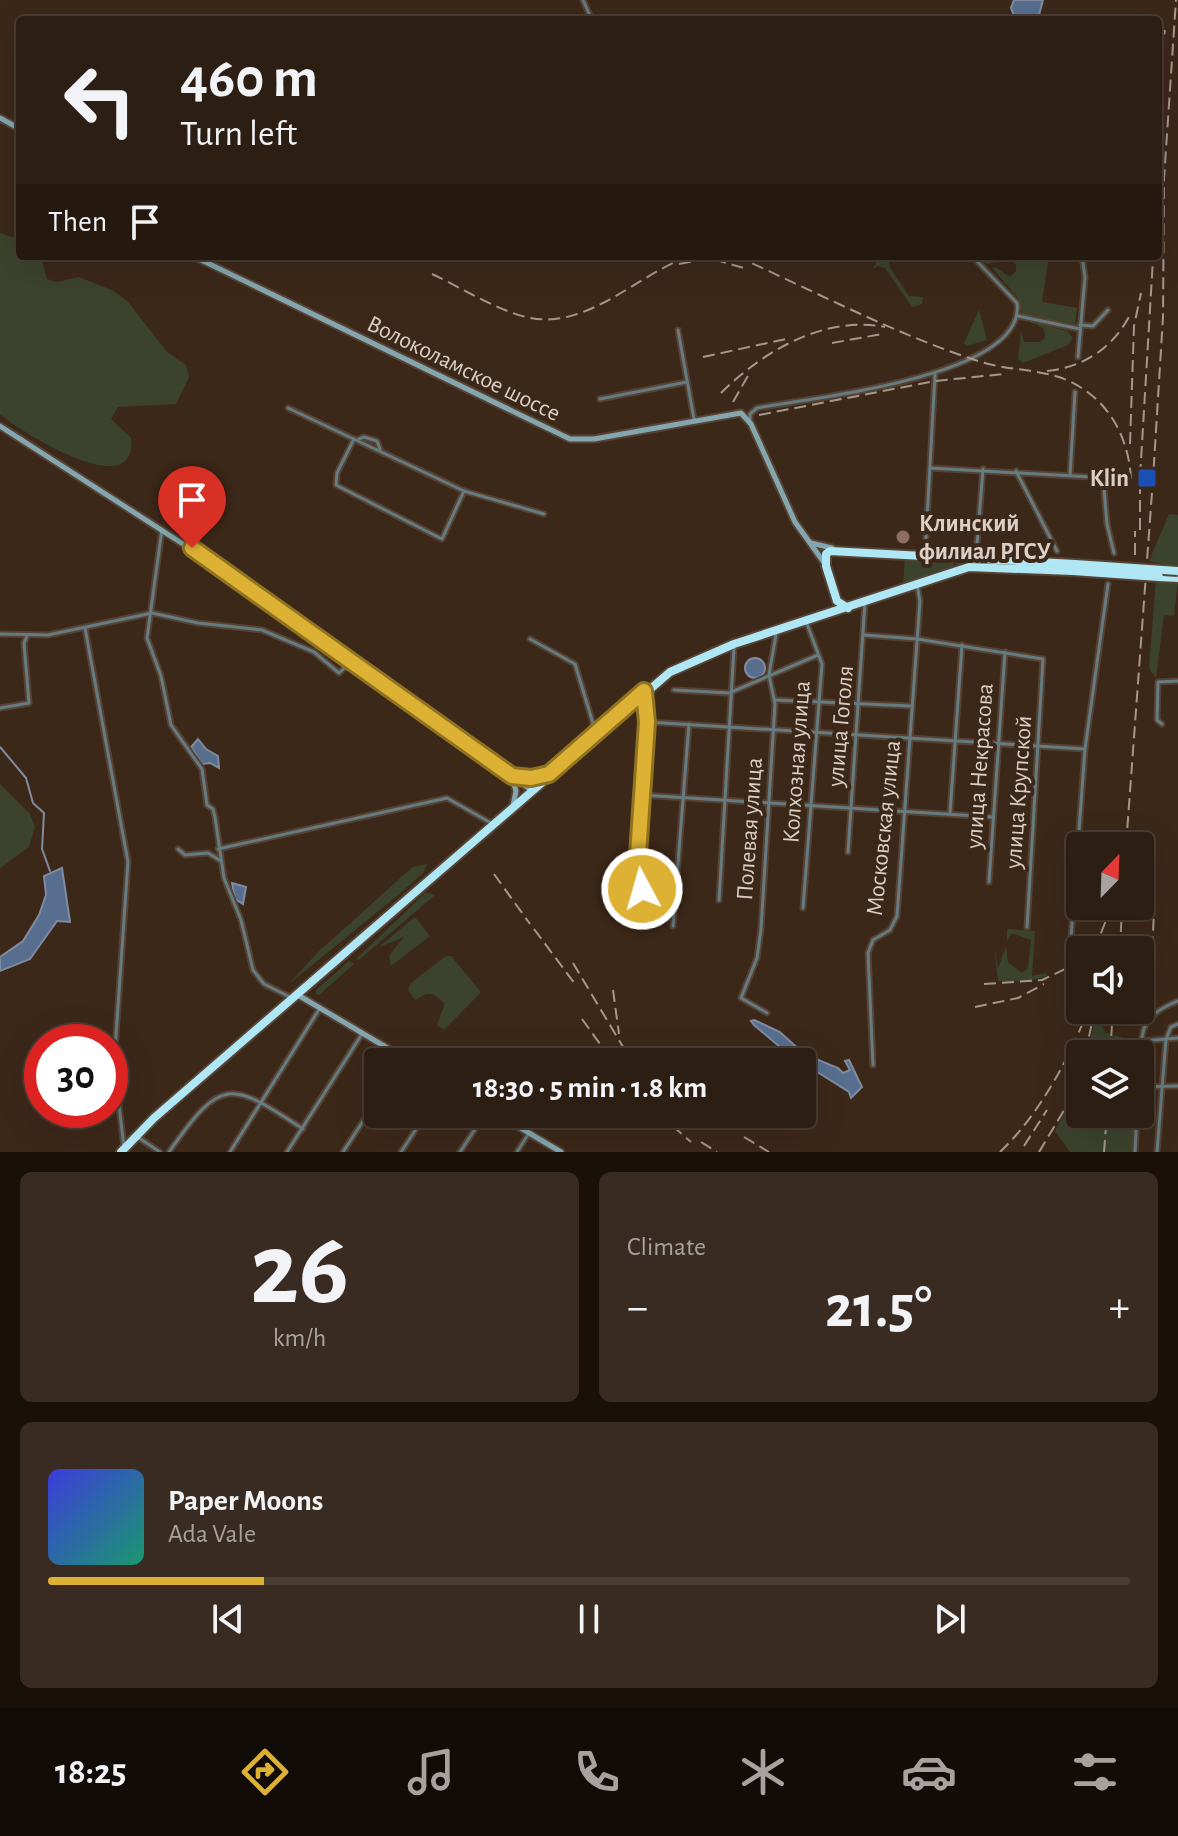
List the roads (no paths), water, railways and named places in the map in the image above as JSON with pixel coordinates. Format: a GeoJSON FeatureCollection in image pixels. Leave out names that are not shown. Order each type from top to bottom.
{"type":"FeatureCollection","features":[{"type":"Feature","properties":{"kind":"highway"},"geometry":{"type":"LineString","coordinates":[[832,613],[837,601],[826,566],[826,554],[837,549],[1011,560],[1178,578]]}},
{"type":"Feature","properties":{"kind":"highway"},"geometry":{"type":"LineString","coordinates":[[952,556],[957,563],[953,573]]}},
{"type":"Feature","properties":{"kind":"highway"},"geometry":{"type":"LineString","coordinates":[[122,1150],[644,691],[693,660],[805,620],[982,565],[1178,571]]}},
{"type":"Feature","properties":{"kind":"highway"},"geometry":{"type":"LineString","coordinates":[[837,601],[848,608]]}},
{"type":"Feature","properties":{"kind":"street","name":"Волоколамское шоссе"},"geometry":{"type":"LineString","coordinates":[[201,260],[570,439],[594,439],[736,412]]}},
{"type":"Feature","properties":{"kind":"street"},"geometry":{"type":"LineString","coordinates":[[736,412],[935,374],[1005,337],[1018,316],[1013,297],[976,260]]}},
{"type":"Feature","properties":{"kind":"street"},"geometry":{"type":"LineString","coordinates":[[1078,357],[1085,277],[1083,260]]}},
{"type":"Feature","properties":{"kind":"street"},"geometry":{"type":"LineString","coordinates":[[1018,316],[1080,327],[1093,326],[1108,310]]}},
{"type":"Feature","properties":{"kind":"street"},"geometry":{"type":"LineString","coordinates":[[678,330],[694,419]]}},
{"type":"Feature","properties":{"kind":"street"},"geometry":{"type":"LineString","coordinates":[[925,555],[935,374]]}},
{"type":"Feature","properties":{"kind":"street"},"geometry":{"type":"LineString","coordinates":[[600,399],[687,382]]}},
{"type":"Feature","properties":{"kind":"street"},"geometry":{"type":"LineString","coordinates":[[1070,475],[1075,392]]}},
{"type":"Feature","properties":{"kind":"street"},"geometry":{"type":"LineString","coordinates":[[288,408],[464,491],[544,514]]}},
{"type":"Feature","properties":{"kind":"street"},"geometry":{"type":"LineString","coordinates":[[757,408],[750,414],[751,424],[801,534],[826,566]]}},
{"type":"Feature","properties":{"kind":"street"},"geometry":{"type":"LineString","coordinates":[[736,412],[751,424]]}},
{"type":"Feature","properties":{"kind":"street"},"geometry":{"type":"LineString","coordinates":[[0,426],[162,529],[352,660],[531,790]]}},
{"type":"Feature","properties":{"kind":"street"},"geometry":{"type":"LineString","coordinates":[[382,452],[377,441],[364,437],[355,439],[337,473],[336,485],[442,539],[464,491]]}},
{"type":"Feature","properties":{"kind":"street"},"geometry":{"type":"LineString","coordinates":[[930,468],[1109,478]]}},
{"type":"Feature","properties":{"kind":"street"},"geometry":{"type":"LineString","coordinates":[[976,558],[983,469]]}},
{"type":"Feature","properties":{"kind":"street"},"geometry":{"type":"LineString","coordinates":[[1016,471],[1057,551]]}},
{"type":"Feature","properties":{"kind":"street"},"geometry":{"type":"LineString","coordinates":[[1103,477],[1107,524],[1114,553]]}},
{"type":"Feature","properties":{"kind":"street"},"geometry":{"type":"LineString","coordinates":[[162,529],[147,638],[161,676],[171,725],[202,769],[207,805],[213,809],[215,817],[221,861],[247,941],[253,970],[259,981],[320,1008],[385,1048]]}},
{"type":"Feature","properties":{"kind":"street"},"geometry":{"type":"LineString","coordinates":[[801,534],[816,545],[837,549]]}},
{"type":"Feature","properties":{"kind":"street","name":"Московская улица"},"geometry":{"type":"LineString","coordinates":[[873,1065],[869,946],[890,930],[896,920],[913,706],[917,584]]}},
{"type":"Feature","properties":{"kind":"street"},"geometry":{"type":"LineString","coordinates":[[1071,936],[1085,749],[1108,584]]}},
{"type":"Feature","properties":{"kind":"street","name":"улица Гоголя"},"geometry":{"type":"LineString","coordinates":[[848,852],[861,703],[865,602]]}},
{"type":"Feature","properties":{"kind":"street"},"geometry":{"type":"LineString","coordinates":[[0,634],[27,636],[85,628],[152,613],[273,633],[314,652],[339,673],[352,660]]}},
{"type":"Feature","properties":{"kind":"street","name":"Колхозная улица"},"geometry":{"type":"LineString","coordinates":[[803,908],[822,664],[805,620]]}},
{"type":"Feature","properties":{"kind":"street"},"geometry":{"type":"LineString","coordinates":[[85,628],[128,862],[114,1064],[122,1150]]}},
{"type":"Feature","properties":{"kind":"street","name":"Полевая улица"},"geometry":{"type":"LineString","coordinates":[[767,1013],[741,998],[759,951],[774,730],[775,700],[769,675],[776,630]]}},
{"type":"Feature","properties":{"kind":"street"},"geometry":{"type":"LineString","coordinates":[[864,635],[1005,652]]}},
{"type":"Feature","properties":{"kind":"street"},"geometry":{"type":"LineString","coordinates":[[0,708],[29,703],[24,643],[27,636]]}},
{"type":"Feature","properties":{"kind":"street"},"geometry":{"type":"LineString","coordinates":[[530,639],[575,664],[596,733]]}},
{"type":"Feature","properties":{"kind":"street"},"geometry":{"type":"LineString","coordinates":[[719,900],[734,644]]}},
{"type":"Feature","properties":{"kind":"street"},"geometry":{"type":"LineString","coordinates":[[950,815],[962,645]]}},
{"type":"Feature","properties":{"kind":"street","name":"улица Крупской"},"geometry":{"type":"LineString","coordinates":[[1005,652],[1043,659],[1027,927]]}},
{"type":"Feature","properties":{"kind":"street","name":"улица Некрасова"},"geometry":{"type":"LineString","coordinates":[[989,882],[1005,652]]}},
{"type":"Feature","properties":{"kind":"street"},"geometry":{"type":"LineString","coordinates":[[674,690],[729,693],[818,655]]}},
{"type":"Feature","properties":{"kind":"street"},"geometry":{"type":"LineString","coordinates":[[1162,724],[1157,720],[1158,682],[1178,681]]}},
{"type":"Feature","properties":{"kind":"street"},"geometry":{"type":"LineString","coordinates":[[642,889],[637,870],[647,722],[644,691]]}},
{"type":"Feature","properties":{"kind":"street"},"geometry":{"type":"LineString","coordinates":[[775,700],[913,706]]}},
{"type":"Feature","properties":{"kind":"street"},"geometry":{"type":"LineString","coordinates":[[647,722],[1085,749]]}},
{"type":"Feature","properties":{"kind":"street"},"geometry":{"type":"LineString","coordinates":[[673,926],[689,724]]}},
{"type":"Feature","properties":{"kind":"street"},"geometry":{"type":"LineString","coordinates":[[512,776],[531,778],[549,774]]}},
{"type":"Feature","properties":{"kind":"street"},"geometry":{"type":"LineString","coordinates":[[512,776],[516,791],[512,806]]}},
{"type":"Feature","properties":{"kind":"street"},"geometry":{"type":"LineString","coordinates":[[642,795],[811,803],[992,817]]}},
{"type":"Feature","properties":{"kind":"street"},"geometry":{"type":"LineString","coordinates":[[218,849],[447,798],[492,824]]}},
{"type":"Feature","properties":{"kind":"street"},"geometry":{"type":"LineString","coordinates":[[178,849],[185,855],[208,853],[221,861]]}},
{"type":"Feature","properties":{"kind":"street"},"geometry":{"type":"LineString","coordinates":[[1142,1040],[1144,1025],[1151,1014],[1178,1001]]}},
{"type":"Feature","properties":{"kind":"street"},"geometry":{"type":"LineString","coordinates":[[230,1152],[320,1008]]}},
{"type":"Feature","properties":{"kind":"street"},"geometry":{"type":"LineString","coordinates":[[1157,1152],[1166,1039],[1171,1027],[1178,1024]]}},
{"type":"Feature","properties":{"kind":"street"},"geometry":{"type":"LineString","coordinates":[[287,1152],[363,1033]]}},
{"type":"Feature","properties":{"kind":"street"},"geometry":{"type":"LineString","coordinates":[[1154,1040],[1178,1038]]}},
{"type":"Feature","properties":{"kind":"street"},"geometry":{"type":"LineString","coordinates":[[1154,1088],[1178,1086]]}},
{"type":"Feature","properties":{"kind":"street"},"geometry":{"type":"LineString","coordinates":[[169,1152],[187,1125],[216,1098],[245,1093],[303,1129]]}},
{"type":"Feature","properties":{"kind":"street"},"geometry":{"type":"LineString","coordinates":[[343,1152],[364,1120]]}},
{"type":"Feature","properties":{"kind":"street"},"geometry":{"type":"LineString","coordinates":[[401,1152],[417,1128]]}},
{"type":"Feature","properties":{"kind":"street"},"geometry":{"type":"LineString","coordinates":[[460,1152],[476,1128]]}},
{"type":"Feature","properties":{"kind":"street"},"geometry":{"type":"LineString","coordinates":[[521,1128],[561,1152]]}},
{"type":"Feature","properties":{"kind":"street"},"geometry":{"type":"LineString","coordinates":[[1135,1152],[1136,1128]]}},
{"type":"Feature","properties":{"kind":"street"},"geometry":{"type":"LineString","coordinates":[[517,1152],[529,1133]]}},
{"type":"Feature","properties":{"kind":"street"},"geometry":{"type":"LineString","coordinates":[[136,1136],[160,1152]]}},
{"type":"Feature","properties":{"kind":"water"},"geometry":{"type":"Polygon","coordinates":[[[1014,0],[1043,0],[1039,15],[1014,16],[1011,8],[1014,0]]]}},
{"type":"Feature","properties":{"kind":"water"},"geometry":{"type":"Polygon","coordinates":[[[755,658],[762,661],[765,668],[762,675],[755,678],[748,675],[745,668],[748,661],[755,658]]]}},
{"type":"Feature","properties":{"kind":"water"},"geometry":{"type":"Polygon","coordinates":[[[198,739],[206,749],[218,756],[219,768],[210,763],[202,764],[191,747],[198,739]]]}},
{"type":"Feature","properties":{"kind":"water"},"geometry":{"type":"Polygon","coordinates":[[[62,868],[70,922],[57,921],[30,959],[0,971],[0,957],[23,941],[39,915],[46,895],[44,876],[62,868]]]}},
{"type":"Feature","properties":{"kind":"water"},"geometry":{"type":"Polygon","coordinates":[[[232,883],[246,887],[243,904],[235,899],[232,883]]]}},
{"type":"Feature","properties":{"kind":"water"},"geometry":{"type":"Polygon","coordinates":[[[751,1021],[780,1032],[797,1048],[781,1048],[751,1021]]]}},
{"type":"Feature","properties":{"kind":"water"},"geometry":{"type":"Polygon","coordinates":[[[816,1059],[843,1073],[850,1070],[845,1061],[849,1060],[862,1087],[851,1098],[849,1092],[816,1071],[816,1059]]]}},
{"type":"Feature","properties":{"kind":"waterway"},"geometry":{"type":"LineString","coordinates":[[0,747],[26,778],[33,803],[44,813],[42,849],[50,871]]}},
{"type":"Feature","properties":{"kind":"railway"},"geometry":{"type":"LineString","coordinates":[[1127,832],[1163,317],[1164,179],[1176,0]]}},
{"type":"Feature","properties":{"kind":"railway"},"geometry":{"type":"LineString","coordinates":[[1162,47],[1165,30]]}},
{"type":"Feature","properties":{"kind":"railway"},"geometry":{"type":"LineString","coordinates":[[432,274],[502,309],[526,317],[548,319],[590,309],[680,260]]}},
{"type":"Feature","properties":{"kind":"railway"},"geometry":{"type":"LineString","coordinates":[[679,264],[699,260]]}},
{"type":"Feature","properties":{"kind":"railway"},"geometry":{"type":"LineString","coordinates":[[716,260],[744,268]]}},
{"type":"Feature","properties":{"kind":"railway"},"geometry":{"type":"LineString","coordinates":[[745,260],[950,351],[981,362],[1057,376],[1080,387],[1102,405],[1117,427],[1127,452],[1131,479]]}},
{"type":"Feature","properties":{"kind":"railway"},"geometry":{"type":"LineString","coordinates":[[1140,530],[1140,477],[1153,260]]}},
{"type":"Feature","properties":{"kind":"railway"},"geometry":{"type":"LineString","coordinates":[[1130,444],[1134,326],[1141,293]]}},
{"type":"Feature","properties":{"kind":"railway"},"geometry":{"type":"LineString","coordinates":[[1047,371],[1074,365],[1097,353],[1116,336],[1131,313]]}},
{"type":"Feature","properties":{"kind":"railway"},"geometry":{"type":"LineString","coordinates":[[721,393],[755,364],[796,340],[839,326],[885,327]]}},
{"type":"Feature","properties":{"kind":"railway"},"geometry":{"type":"LineString","coordinates":[[832,343],[882,334]]}},
{"type":"Feature","properties":{"kind":"railway"},"geometry":{"type":"LineString","coordinates":[[703,357],[786,339]]}},
{"type":"Feature","properties":{"kind":"railway"},"geometry":{"type":"LineString","coordinates":[[733,402],[749,374]]}},
{"type":"Feature","properties":{"kind":"railway"},"geometry":{"type":"LineString","coordinates":[[759,415],[935,381],[1004,374]]}},
{"type":"Feature","properties":{"kind":"railway"},"geometry":{"type":"LineString","coordinates":[[1135,531],[1135,555]]}},
{"type":"Feature","properties":{"kind":"railway"},"geometry":{"type":"LineString","coordinates":[[494,874],[530,924]]}},
{"type":"Feature","properties":{"kind":"railway"},"geometry":{"type":"LineString","coordinates":[[1100,936],[1106,920]]}},
{"type":"Feature","properties":{"kind":"railway"},"geometry":{"type":"LineString","coordinates":[[1121,920],[1121,936]]}},
{"type":"Feature","properties":{"kind":"railway"},"geometry":{"type":"LineString","coordinates":[[1153,936],[1154,920]]}},
{"type":"Feature","properties":{"kind":"railway"},"geometry":{"type":"LineString","coordinates":[[534,929],[575,984]]}},
{"type":"Feature","properties":{"kind":"railway"},"geometry":{"type":"LineString","coordinates":[[573,963],[624,1048]]}},
{"type":"Feature","properties":{"kind":"railway"},"geometry":{"type":"LineString","coordinates":[[984,984],[1042,980],[1066,969]]}},
{"type":"Feature","properties":{"kind":"railway"},"geometry":{"type":"LineString","coordinates":[[975,1007],[1018,998],[1044,984]]}},
{"type":"Feature","properties":{"kind":"railway"},"geometry":{"type":"LineString","coordinates":[[613,990],[619,1034]]}},
{"type":"Feature","properties":{"kind":"railway"},"geometry":{"type":"LineString","coordinates":[[582,1019],[603,1048]]}},
{"type":"Feature","properties":{"kind":"railway"},"geometry":{"type":"LineString","coordinates":[[1000,1152],[1028,1121],[1052,1086],[1082,1024]]}},
{"type":"Feature","properties":{"kind":"railway"},"geometry":{"type":"LineString","coordinates":[[1088,1040],[1092,1024]]}},
{"type":"Feature","properties":{"kind":"railway"},"geometry":{"type":"LineString","coordinates":[[1111,1040],[1112,1024]]}},
{"type":"Feature","properties":{"kind":"railway"},"geometry":{"type":"LineString","coordinates":[[1039,1152],[1066,1107]]}},
{"type":"Feature","properties":{"kind":"railway"},"geometry":{"type":"LineString","coordinates":[[1024,1146],[1047,1110]]}},
{"type":"Feature","properties":{"kind":"railway"},"geometry":{"type":"LineString","coordinates":[[675,1128],[691,1142]]}},
{"type":"Feature","properties":{"kind":"railway"},"geometry":{"type":"LineString","coordinates":[[1104,1152],[1106,1128]]}},
{"type":"Feature","properties":{"kind":"railway"},"geometry":{"type":"LineString","coordinates":[[744,1137],[769,1152]]}},
{"type":"Feature","properties":{"kind":"railway"},"geometry":{"type":"LineString","coordinates":[[701,1142],[717,1152]]}},
{"type":"Feature","properties":{"kind":"place","name":"Klin"},"geometry":{"type":"Point","coordinates":[1147,478]}},
{"type":"Feature","properties":{"kind":"place","name":"Клинский филиал РГСУ"},"geometry":{"type":"Point","coordinates":[903,537]}}]}
